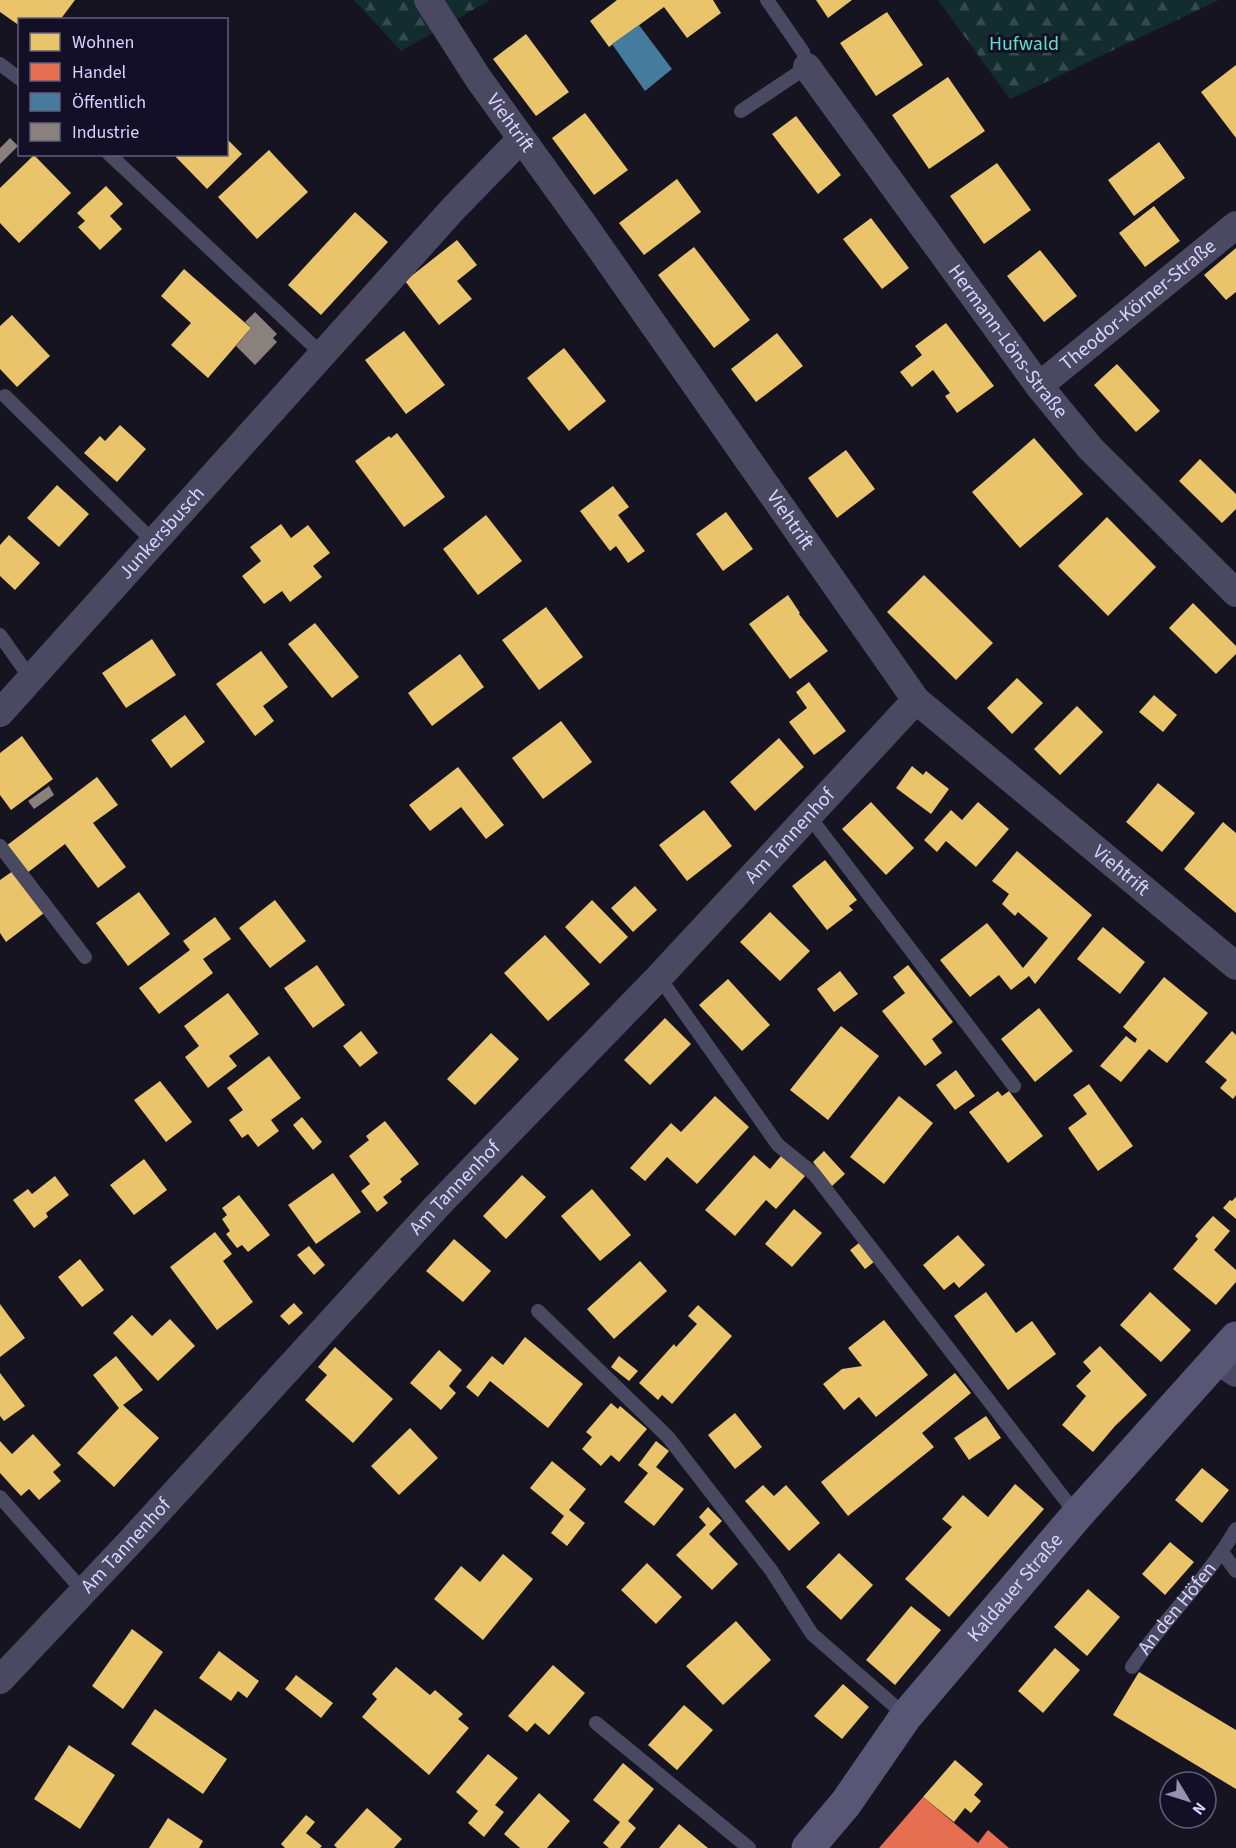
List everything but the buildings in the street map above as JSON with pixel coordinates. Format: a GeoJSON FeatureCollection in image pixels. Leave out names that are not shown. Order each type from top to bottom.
{"type":"FeatureCollection","features":[{"type":"Feature","properties":{"kind":"street","name":"Viehtrift"},"geometry":{"type":"LineString","coordinates":[[428,0],[478,78],[916,700],[1236,966]]}},
{"type":"Feature","properties":{"kind":"street","name":"Hermann-Löns-Straße"},"geometry":{"type":"LineString","coordinates":[[807,67],[1039,386],[1090,448],[1236,593]]}},
{"type":"Feature","properties":{"kind":"street","name":"Junkersbusch"},"geometry":{"type":"LineString","coordinates":[[0,714],[453,209],[521,139]]}},
{"type":"Feature","properties":{"kind":"street","name":"Theodor-Körner-Straße"},"geometry":{"type":"LineString","coordinates":[[1039,386],[1236,225]]}},
{"type":"Feature","properties":{"kind":"street","name":"Am Tannenhof"},"geometry":{"type":"LineString","coordinates":[[0,1680],[84,1592],[437,1206],[659,977],[916,700]]}},
{"type":"Feature","properties":{"kind":"street","name":"Kaldauer Straße"},"geometry":{"type":"LineString","coordinates":[[808,1848],[846,1803],[906,1716],[1077,1515],[1230,1357]]}},
{"type":"Feature","properties":{"kind":"lane"},"geometry":{"type":"LineString","coordinates":[[741,111],[807,67],[803,52],[767,0]]}},
{"type":"Feature","properties":{"kind":"lane"},"geometry":{"type":"LineString","coordinates":[[0,64],[18,78]]}},
{"type":"Feature","properties":{"kind":"lane"},"geometry":{"type":"LineString","coordinates":[[111,156],[323,355]]}},
{"type":"Feature","properties":{"kind":"lane"},"geometry":{"type":"LineString","coordinates":[[5,396],[154,542]]}},
{"type":"Feature","properties":{"kind":"lane"},"geometry":{"type":"LineString","coordinates":[[0,635],[31,679]]}},
{"type":"Feature","properties":{"kind":"lane"},"geometry":{"type":"LineString","coordinates":[[809,816],[1014,1086]]}},
{"type":"Feature","properties":{"kind":"lane"},"geometry":{"type":"LineString","coordinates":[[0,846],[85,957]]}},
{"type":"Feature","properties":{"kind":"lane"},"geometry":{"type":"LineString","coordinates":[[659,977],[778,1145],[814,1174],[1077,1515]]}},
{"type":"Feature","properties":{"kind":"lane"},"geometry":{"type":"LineString","coordinates":[[538,1311],[668,1437],[771,1570],[812,1634],[906,1716]]}},
{"type":"Feature","properties":{"kind":"lane"},"geometry":{"type":"LineString","coordinates":[[0,1497],[84,1592]]}},
{"type":"Feature","properties":{"kind":"lane","name":"An den Höfen"},"geometry":{"type":"LineString","coordinates":[[1132,1667],[1222,1552],[1236,1529]]}},
{"type":"Feature","properties":{"kind":"lane","name":"An den Höfen"},"geometry":{"type":"LineString","coordinates":[[1222,1552],[1236,1571]]}},
{"type":"Feature","properties":{"kind":"lane"},"geometry":{"type":"LineString","coordinates":[[596,1723],[749,1848]]}},
{"type":"Feature","properties":{"kind":"green space"},"geometry":{"type":"Polygon","coordinates":[[[354,0],[490,0],[401,51],[354,0]]]}},
{"type":"Feature","properties":{"kind":"green space","name":"Hufwald"},"geometry":{"type":"Polygon","coordinates":[[[938,0],[1219,0],[1010,99],[938,0]]]}}]}
